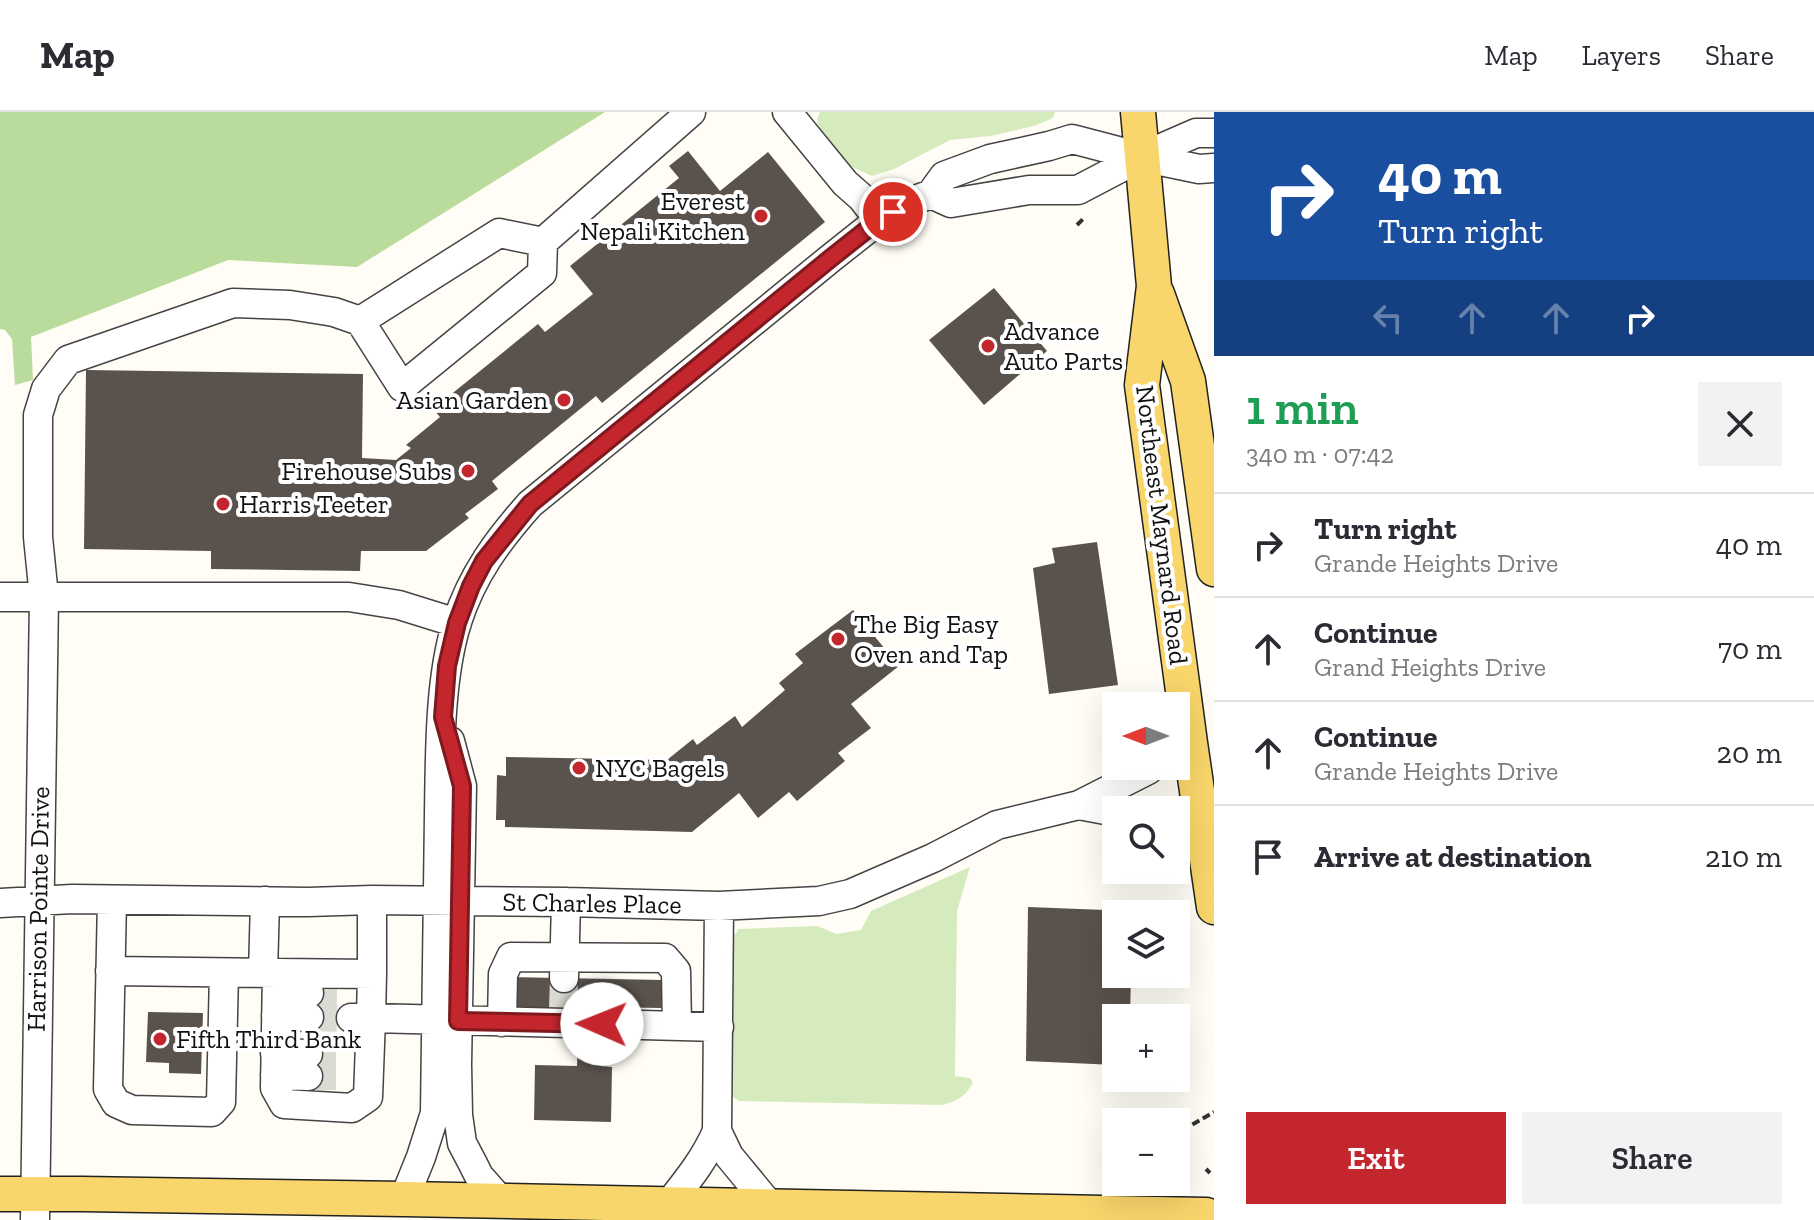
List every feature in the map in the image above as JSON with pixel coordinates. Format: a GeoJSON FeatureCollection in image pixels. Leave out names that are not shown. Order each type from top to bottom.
{"type":"FeatureCollection","features":[{"type":"Feature","properties":{"kind":"main road","name":"Northeast Maynard Road"},"geometry":{"type":"LineString","coordinates":[[1138,112],[1154,286],[1142,385],[1177,692]]}},
{"type":"Feature","properties":{"kind":"main road","name":"Northeast Maynard Road"},"geometry":{"type":"LineString","coordinates":[[1154,286],[1188,381],[1214,569]]}},
{"type":"Feature","properties":{"kind":"main road","name":"Northeast Maynard Road"},"geometry":{"type":"LineString","coordinates":[[1190,778],[1214,907]]}},
{"type":"Feature","properties":{"kind":"main road"},"geometry":{"type":"LineString","coordinates":[[0,1194],[35,1207],[404,1199],[1206,1215],[1214,1218]]}},
{"type":"Feature","properties":{"kind":"street"},"geometry":{"type":"LineString","coordinates":[[543,242],[499,233],[360,321],[402,387],[542,273],[543,242],[691,112]]}},
{"type":"Feature","properties":{"kind":"street"},"geometry":{"type":"LineString","coordinates":[[787,112],[879,220]]}},
{"type":"Feature","properties":{"kind":"street"},"geometry":{"type":"LineString","coordinates":[[931,194],[951,203],[1029,190],[1078,190],[1196,133],[1214,133]]}},
{"type":"Feature","properties":{"kind":"street"},"geometry":{"type":"LineString","coordinates":[[404,1199],[435,1113],[447,1021],[449,902],[440,762],[447,666],[457,623],[484,561],[530,504],[879,220],[907,203],[931,194],[944,176],[990,159],[1072,139],[1199,169],[1214,168]]}},
{"type":"Feature","properties":{"kind":"street","name":"Harrison Pointe Drive"},"geometry":{"type":"LineString","coordinates":[[35,1207],[44,597],[38,537],[38,415],[46,389],[68,360],[233,303],[290,305],[334,312],[360,321]]}},
{"type":"Feature","properties":{"kind":"street"},"geometry":{"type":"LineString","coordinates":[[0,597],[349,597],[399,605],[457,623]]}},
{"type":"Feature","properties":{"kind":"street"},"geometry":{"type":"LineString","coordinates":[[443,717],[462,786],[449,902]]}},
{"type":"Feature","properties":{"kind":"street","name":"St Charles Place"},"geometry":{"type":"LineString","coordinates":[[0,903],[72,899],[372,900],[719,906],[819,901],[850,894],[933,858],[997,825],[1079,805],[1128,780]]}},
{"type":"Feature","properties":{"kind":"street","name":"St Charles Place"},"geometry":{"type":"LineString","coordinates":[[1079,805],[1102,809]]}},
{"type":"Feature","properties":{"kind":"street"},"geometry":{"type":"LineString","coordinates":[[1190,836],[1205,848]]}},
{"type":"Feature","properties":{"kind":"street"},"geometry":{"type":"LineString","coordinates":[[112,900],[108,1089],[116,1103],[132,1110],[212,1112],[221,1102],[224,973]]}},
{"type":"Feature","properties":{"kind":"street"},"geometry":{"type":"LineString","coordinates":[[265,901],[274,989],[275,1088],[284,1104],[352,1108],[368,1097],[359,1065],[372,900]]}},
{"type":"Feature","properties":{"kind":"street"},"geometry":{"type":"LineString","coordinates":[[564,967],[566,902]]}},
{"type":"Feature","properties":{"kind":"street"},"geometry":{"type":"LineString","coordinates":[[668,1205],[708,1152],[717,1131],[719,906]]}},
{"type":"Feature","properties":{"kind":"street"},"geometry":{"type":"LineString","coordinates":[[502,1022],[503,974],[511,957],[564,967],[665,958],[676,971],[677,1026]]}},
{"type":"Feature","properties":{"kind":"street"},"geometry":{"type":"LineString","coordinates":[[110,971],[224,973],[274,989],[309,1005]]}},
{"type":"Feature","properties":{"kind":"street"},"geometry":{"type":"LineString","coordinates":[[274,989],[363,1000],[447,1021],[502,1022],[563,1016],[719,1027]]}},
{"type":"Feature","properties":{"kind":"street"},"geometry":{"type":"LineString","coordinates":[[447,1021],[462,1143],[479,1176],[501,1201]]}},
{"type":"Feature","properties":{"kind":"street"},"geometry":{"type":"LineString","coordinates":[[275,1064],[308,1065]]}},
{"type":"Feature","properties":{"kind":"street"},"geometry":{"type":"LineString","coordinates":[[717,1131],[729,1156],[771,1207]]}},
{"type":"Feature","properties":{"kind":"path"},"geometry":{"type":"LineString","coordinates":[[1077,225],[1083,219]]}},
{"type":"Feature","properties":{"kind":"path"},"geometry":{"type":"LineString","coordinates":[[1190,1126],[1214,1112]]}},
{"type":"Feature","properties":{"kind":"green space"},"geometry":{"type":"Polygon","coordinates":[[[0,112],[605,112],[357,267],[228,260],[31,337],[33,380],[15,385],[12,339],[5,330],[0,329],[0,112]]]}},
{"type":"Feature","properties":{"kind":"green space"},"geometry":{"type":"Polygon","coordinates":[[[820,112],[1055,112],[1053,118],[1034,126],[990,136],[950,140],[894,169],[872,176],[850,166],[818,125],[820,112]]]}},
{"type":"Feature","properties":{"kind":"green space"},"geometry":{"type":"Polygon","coordinates":[[[970,867],[957,911],[955,1076],[970,1078],[973,1083],[963,1095],[941,1105],[739,1101],[729,1094],[730,934],[736,934],[738,929],[818,926],[836,934],[861,930],[871,911],[970,867]]]}},
{"type":"Feature","properties":{"kind":"building"},"geometry":{"type":"Polygon","coordinates":[[[688,151],[720,191],[768,152],[825,222],[602,403],[596,396],[492,481],[498,489],[465,514],[469,518],[426,551],[361,551],[360,571],[211,569],[211,551],[84,549],[86,370],[363,374],[362,458],[396,460],[411,448],[406,445],[440,417],[433,409],[538,324],[545,332],[593,294],[570,266],[679,178],[669,166],[688,151]]]}},
{"type":"Feature","properties":{"kind":"building","name":"Advance Auto Parts"},"geometry":{"type":"Polygon","coordinates":[[[994,288],[1047,351],[984,405],[929,340],[994,288]]]}},
{"type":"Feature","properties":{"kind":"building"},"geometry":{"type":"Polygon","coordinates":[[[1097,542],[1118,685],[1049,694],[1033,568],[1055,563],[1052,548],[1097,542]]]}},
{"type":"Feature","properties":{"kind":"building"},"geometry":{"type":"Polygon","coordinates":[[[853,610],[899,666],[851,704],[871,728],[838,753],[845,761],[797,801],[789,792],[758,818],[739,793],[692,832],[505,827],[505,820],[496,820],[497,775],[506,776],[506,757],[667,760],[693,739],[697,745],[735,716],[742,727],[785,690],[779,683],[803,663],[795,654],[853,610]]]}},
{"type":"Feature","properties":{"kind":"building"},"geometry":{"type":"Polygon","coordinates":[[[1028,907],[1102,910],[1102,988],[1131,988],[1130,1004],[1102,1004],[1102,1064],[1026,1061],[1028,907]]]}},
{"type":"Feature","properties":{"kind":"building"},"geometry":{"type":"Polygon","coordinates":[[[507,977],[662,980],[661,1008],[602,1007],[601,1066],[612,1067],[611,1122],[534,1120],[535,1065],[577,1066],[579,1009],[506,1007],[507,977]]]}},
{"type":"Feature","properties":{"kind":"building"},"geometry":{"type":"Polygon","coordinates":[[[148,1012],[203,1013],[201,1074],[169,1073],[169,1063],[146,1062],[148,1012]]]}},
{"type":"Feature","properties":{"kind":"tunnel"},"geometry":{"type":"LineString","coordinates":[[563,1009],[564,978]]}},
{"type":"Feature","properties":{"kind":"tunnel"},"geometry":{"type":"LineString","coordinates":[[309,993],[351,994]]}},
{"type":"Feature","properties":{"kind":"tunnel"},"geometry":{"type":"LineString","coordinates":[[309,1017],[351,1018]]}},
{"type":"Feature","properties":{"kind":"tunnel"},"geometry":{"type":"LineString","coordinates":[[308,1054],[349,1054]]}},
{"type":"Feature","properties":{"kind":"tunnel"},"geometry":{"type":"LineString","coordinates":[[308,1076],[348,1076]]}},
{"type":"Feature","properties":{"kind":"place","name":"Everest Nepali Kitchen"},"geometry":{"type":"Point","coordinates":[761,216]}},
{"type":"Feature","properties":{"kind":"place","name":"Advance Auto Parts"},"geometry":{"type":"Point","coordinates":[988,346]}},
{"type":"Feature","properties":{"kind":"place","name":"Asian Garden"},"geometry":{"type":"Point","coordinates":[564,400]}},
{"type":"Feature","properties":{"kind":"place","name":"Firehouse Subs"},"geometry":{"type":"Point","coordinates":[468,471]}},
{"type":"Feature","properties":{"kind":"place","name":"Harris Teeter"},"geometry":{"type":"Point","coordinates":[223,504]}},
{"type":"Feature","properties":{"kind":"place","name":"The Big Easy Oven and Tap"},"geometry":{"type":"Point","coordinates":[838,639]}},
{"type":"Feature","properties":{"kind":"place","name":"NYC Bagels"},"geometry":{"type":"Point","coordinates":[579,768]}},
{"type":"Feature","properties":{"kind":"place","name":"Fifth Third Bank"},"geometry":{"type":"Point","coordinates":[160,1039]}},
{"type":"Feature","properties":{"kind":"route"},"geometry":{"type":"LineString","coordinates":[[602,1024],[458,1021],[462,786],[443,717],[447,666],[457,623],[484,561],[530,504],[831,258],[893,212]]}}]}
